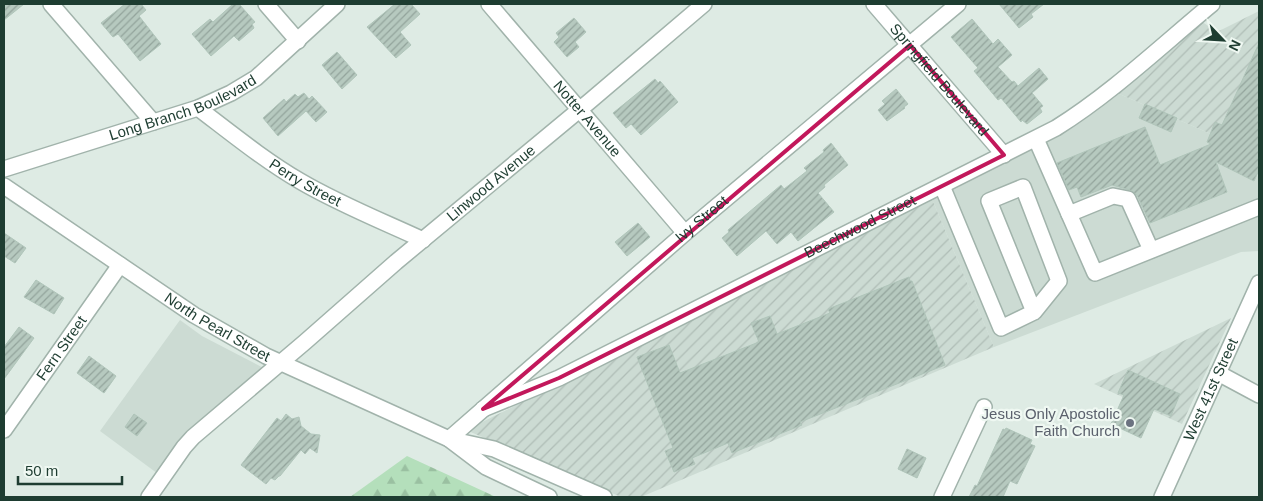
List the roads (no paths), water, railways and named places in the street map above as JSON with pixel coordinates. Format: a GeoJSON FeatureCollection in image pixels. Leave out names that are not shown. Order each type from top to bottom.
{"type":"FeatureCollection","features":[{"type":"Feature","properties":{"kind":"street"},"geometry":{"type":"LineString","coordinates":[[51,4],[153,122]]}},
{"type":"Feature","properties":{"kind":"street"},"geometry":{"type":"LineString","coordinates":[[266,4],[298,41]]}},
{"type":"Feature","properties":{"kind":"street","name":"Long Branch Boulevard"},"geometry":{"type":"LineString","coordinates":[[4,169],[198,108],[231,93],[256,78],[337,4]]}},
{"type":"Feature","properties":{"kind":"street","name":"Notter Avenue"},"geometry":{"type":"LineString","coordinates":[[489,4],[685,234]]}},
{"type":"Feature","properties":{"kind":"street","name":"Linwood Avenue"},"geometry":{"type":"LineString","coordinates":[[149,497],[193,437],[704,4]]}},
{"type":"Feature","properties":{"kind":"street","name":"Springfield Boulevard"},"geometry":{"type":"LineString","coordinates":[[874,4],[1004,155]]}},
{"type":"Feature","properties":{"kind":"street","name":"Ivy Street"},"geometry":{"type":"LineString","coordinates":[[449,440],[685,234],[958,4]]}},
{"type":"Feature","properties":{"kind":"street","name":"Beechwood Street"},"geometry":{"type":"LineString","coordinates":[[483,409],[558,378],[1036,139],[1077,116],[1212,4]]}},
{"type":"Feature","properties":{"kind":"street","name":"Perry Street"},"geometry":{"type":"LineString","coordinates":[[198,108],[243,143],[299,181],[332,199],[424,240]]}},
{"type":"Feature","properties":{"kind":"street"},"geometry":{"type":"LineString","coordinates":[[1036,139],[1094,273],[1259,207]]}},
{"type":"Feature","properties":{"kind":"street","name":"North Pearl Street"},"geometry":{"type":"LineString","coordinates":[[4,186],[194,314],[280,362],[449,440],[486,467],[549,497]]}},
{"type":"Feature","properties":{"kind":"street"},"geometry":{"type":"LineString","coordinates":[[942,186],[1001,328],[1034,312],[1059,281],[1023,187],[989,201],[1034,312]]}},
{"type":"Feature","properties":{"kind":"street"},"geometry":{"type":"LineString","coordinates":[[1069,214],[1113,196],[1128,199],[1151,250]]}},
{"type":"Feature","properties":{"kind":"street","name":"Fern Street"},"geometry":{"type":"LineString","coordinates":[[4,430],[120,265]]}},
{"type":"Feature","properties":{"kind":"street","name":"West 41st Street"},"geometry":{"type":"LineString","coordinates":[[1162,497],[1259,283]]}},
{"type":"Feature","properties":{"kind":"street"},"geometry":{"type":"LineString","coordinates":[[1218,373],[1259,395]]}},
{"type":"Feature","properties":{"kind":"street"},"geometry":{"type":"LineString","coordinates":[[942,497],[984,407]]}},
{"type":"Feature","properties":{"kind":"street","name":"North Pearl Street"},"geometry":{"type":"LineString","coordinates":[[449,440],[494,449],[604,497]]}},
{"type":"Feature","properties":{"kind":"place","name":"Jesus Only Apostolic Faith Church"},"geometry":{"type":"Point","coordinates":[1130,423]}}]}
